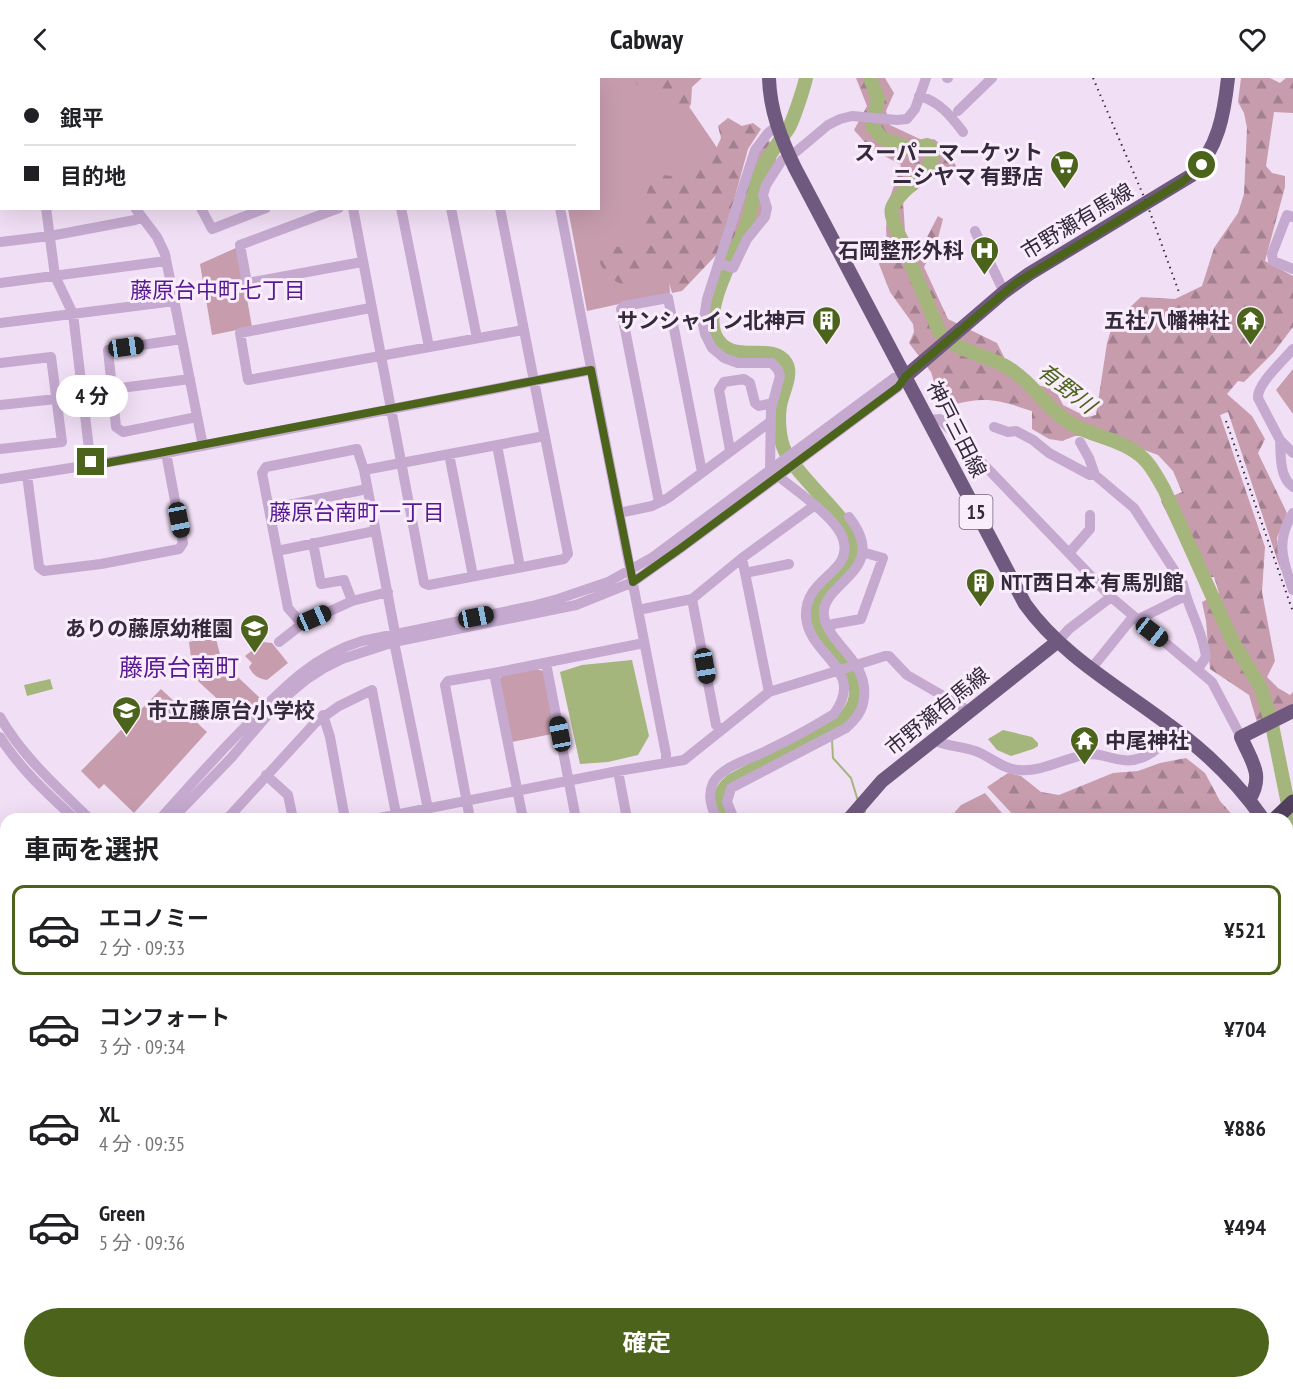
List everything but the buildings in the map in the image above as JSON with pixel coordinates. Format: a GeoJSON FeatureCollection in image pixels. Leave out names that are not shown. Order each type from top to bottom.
{"type":"FeatureCollection","features":[{"type":"Feature","properties":{"kind":"highway"},"geometry":{"type":"LineString","coordinates":[[1281,813],[1293,802]]}},
{"type":"Feature","properties":{"kind":"main road","name":"神戸三田線"},"geometry":{"type":"LineString","coordinates":[[768,78],[770,100],[777,127],[787,151],[1017,589],[1033,614],[1057,642],[1173,727],[1225,772],[1259,813]]}},
{"type":"Feature","properties":{"kind":"main road","name":"市野瀬有馬線"},"geometry":{"type":"LineString","coordinates":[[906,376],[1004,292],[1029,274],[1192,175],[1208,155],[1219,131],[1228,78]]}},
{"type":"Feature","properties":{"kind":"main road","name":"市野瀬有馬線"},"geometry":{"type":"LineString","coordinates":[[854,813],[882,781],[1057,642]]}},
{"type":"Feature","properties":{"kind":"main road"},"geometry":{"type":"LineString","coordinates":[[1249,800],[1255,790],[1258,777],[1241,737],[1292,711]]}},
{"type":"Feature","properties":{"kind":"street"},"geometry":{"type":"LineString","coordinates":[[720,264],[732,268],[747,239],[765,217],[767,208],[763,195],[766,185],[787,151],[840,119],[863,117],[907,119],[915,109],[926,78]]}},
{"type":"Feature","properties":{"kind":"street"},"geometry":{"type":"LineString","coordinates":[[958,111],[992,78]]}},
{"type":"Feature","properties":{"kind":"street"},"geometry":{"type":"LineString","coordinates":[[920,96],[929,98],[941,106],[963,132]]}},
{"type":"Feature","properties":{"kind":"street"},"geometry":{"type":"LineString","coordinates":[[732,813],[727,802],[731,788],[846,728],[857,717],[864,701],[865,687],[815,638],[806,617],[810,595],[839,567],[846,547],[842,536],[815,505],[779,470],[770,422],[772,404],[780,376],[776,366],[765,362],[738,363],[724,358],[712,348],[705,334],[704,315],[755,150],[768,133],[777,127]]}},
{"type":"Feature","properties":{"kind":"street"},"geometry":{"type":"LineString","coordinates":[[46,210],[55,276],[73,314],[91,466]]}},
{"type":"Feature","properties":{"kind":"street"},"geometry":{"type":"LineString","coordinates":[[202,210],[212,229],[261,210]]}},
{"type":"Feature","properties":{"kind":"street"},"geometry":{"type":"LineString","coordinates":[[303,210],[307,220]]}},
{"type":"Feature","properties":{"kind":"street"},"geometry":{"type":"LineString","coordinates":[[334,210],[240,245],[247,283],[362,262]]}},
{"type":"Feature","properties":{"kind":"street"},"geometry":{"type":"LineString","coordinates":[[353,210],[370,308],[424,583],[429,585],[564,559],[568,554],[500,210]]}},
{"type":"Feature","properties":{"kind":"street"},"geometry":{"type":"LineString","coordinates":[[401,210],[429,347]]}},
{"type":"Feature","properties":{"kind":"street"},"geometry":{"type":"LineString","coordinates":[[451,210],[477,338]]}},
{"type":"Feature","properties":{"kind":"street"},"geometry":{"type":"LineString","coordinates":[[560,210],[666,762]]}},
{"type":"Feature","properties":{"kind":"street"},"geometry":{"type":"LineString","coordinates":[[0,242],[50,236],[135,220],[138,213],[157,237],[166,261],[203,446]]}},
{"type":"Feature","properties":{"kind":"street"},"geometry":{"type":"LineString","coordinates":[[1293,217],[1287,215],[1272,254],[1273,261],[1293,269]]}},
{"type":"Feature","properties":{"kind":"street"},"geometry":{"type":"LineString","coordinates":[[975,231],[1004,292]]}},
{"type":"Feature","properties":{"kind":"street"},"geometry":{"type":"LineString","coordinates":[[0,283],[166,261]]}},
{"type":"Feature","properties":{"kind":"street"},"geometry":{"type":"LineString","coordinates":[[663,501],[658,496],[621,309],[624,306],[668,298],[702,472]]}},
{"type":"Feature","properties":{"kind":"street"},"geometry":{"type":"LineString","coordinates":[[0,323],[175,301]]}},
{"type":"Feature","properties":{"kind":"street"},"geometry":{"type":"LineString","coordinates":[[370,308],[240,333],[248,380],[524,330]]}},
{"type":"Feature","properties":{"kind":"street"},"geometry":{"type":"LineString","coordinates":[[182,339],[108,350],[116,427],[123,432],[197,417]]}},
{"type":"Feature","properties":{"kind":"street"},"geometry":{"type":"LineString","coordinates":[[1293,350],[1257,394],[1280,440],[1293,453]]}},
{"type":"Feature","properties":{"kind":"street"},"geometry":{"type":"LineString","coordinates":[[0,363],[51,357],[62,442],[0,449]]}},
{"type":"Feature","properties":{"kind":"street"},"geometry":{"type":"LineString","coordinates":[[0,479],[166,453],[591,370]]}},
{"type":"Feature","properties":{"kind":"street"},"geometry":{"type":"LineString","coordinates":[[165,813],[233,738],[285,685],[333,652],[348,645],[555,610],[597,598],[632,576],[796,457],[898,387],[906,376]]}},
{"type":"Feature","properties":{"kind":"street"},"geometry":{"type":"LineString","coordinates":[[113,389],[190,379]]}},
{"type":"Feature","properties":{"kind":"street"},"geometry":{"type":"LineString","coordinates":[[730,450],[719,390],[724,382],[744,379],[750,383],[755,403],[759,406],[772,404]]}},
{"type":"Feature","properties":{"kind":"street"},"geometry":{"type":"LineString","coordinates":[[0,405],[56,399]]}},
{"type":"Feature","properties":{"kind":"street"},"geometry":{"type":"LineString","coordinates":[[929,420],[940,419],[1111,597],[1212,682],[1241,737]]}},
{"type":"Feature","properties":{"kind":"street"},"geometry":{"type":"LineString","coordinates":[[619,513],[663,501],[770,422]]}},
{"type":"Feature","properties":{"kind":"street"},"geometry":{"type":"LineString","coordinates":[[994,427],[1008,432],[1016,431],[1033,440],[1049,453],[1090,475],[1095,475]]}},
{"type":"Feature","properties":{"kind":"street"},"geometry":{"type":"LineString","coordinates":[[364,470],[544,436]]}},
{"type":"Feature","properties":{"kind":"street"},"geometry":{"type":"LineString","coordinates":[[1280,440],[1282,468],[1286,480],[1293,487]]}},
{"type":"Feature","properties":{"kind":"street"},"geometry":{"type":"LineString","coordinates":[[1080,442],[1095,475],[1134,508],[1183,584],[1185,596],[1194,614],[1205,648],[1206,657],[1198,669]]}},
{"type":"Feature","properties":{"kind":"street"},"geometry":{"type":"LineString","coordinates":[[497,446],[520,567]]}},
{"type":"Feature","properties":{"kind":"street"},"geometry":{"type":"LineString","coordinates":[[302,624],[288,608],[262,473],[266,466],[357,449],[364,470],[429,813]]}},
{"type":"Feature","properties":{"kind":"street"},"geometry":{"type":"LineString","coordinates":[[27,475],[39,567],[44,571],[101,564],[179,549],[183,543],[166,453]]}},
{"type":"Feature","properties":{"kind":"street"},"geometry":{"type":"LineString","coordinates":[[449,454],[473,576]]}},
{"type":"Feature","properties":{"kind":"street"},"geometry":{"type":"LineString","coordinates":[[269,509],[367,489]]}},
{"type":"Feature","properties":{"kind":"street"},"geometry":{"type":"LineString","coordinates":[[638,610],[692,599],[742,558],[815,505]]}},
{"type":"Feature","properties":{"kind":"street"},"geometry":{"type":"LineString","coordinates":[[1293,513],[1284,529],[1281,546],[1293,590]]}},
{"type":"Feature","properties":{"kind":"street"},"geometry":{"type":"LineString","coordinates":[[1069,553],[1096,530],[1090,514]]}},
{"type":"Feature","properties":{"kind":"street"},"geometry":{"type":"LineString","coordinates":[[714,813],[710,798],[716,778],[728,769],[765,752],[834,714],[841,704],[845,693],[844,681],[848,668],[824,619],[825,603],[828,597],[851,577],[862,552],[859,531],[849,518]]}},
{"type":"Feature","properties":{"kind":"street"},"geometry":{"type":"LineString","coordinates":[[277,551],[375,531]]}},
{"type":"Feature","properties":{"kind":"street"},"geometry":{"type":"LineString","coordinates":[[313,543],[321,584],[344,580],[352,601]]}},
{"type":"Feature","properties":{"kind":"street"},"geometry":{"type":"LineString","coordinates":[[830,629],[833,624],[861,619],[883,558],[862,552]]}},
{"type":"Feature","properties":{"kind":"street"},"geometry":{"type":"LineString","coordinates":[[742,558],[769,692]]}},
{"type":"Feature","properties":{"kind":"street"},"geometry":{"type":"LineString","coordinates":[[745,573],[789,564]]}},
{"type":"Feature","properties":{"kind":"street"},"geometry":{"type":"LineString","coordinates":[[279,642],[302,624],[352,601],[388,592]]}},
{"type":"Feature","properties":{"kind":"street"},"geometry":{"type":"LineString","coordinates":[[1091,669],[1135,619],[1185,596]]}},
{"type":"Feature","properties":{"kind":"street"},"geometry":{"type":"LineString","coordinates":[[1057,642],[1069,629],[1111,597]]}},
{"type":"Feature","properties":{"kind":"street"},"geometry":{"type":"LineString","coordinates":[[692,599],[716,725],[721,730]]}},
{"type":"Feature","properties":{"kind":"street"},"geometry":{"type":"LineString","coordinates":[[178,813],[231,758],[277,704],[293,690],[342,658],[394,638]]}},
{"type":"Feature","properties":{"kind":"street"},"geometry":{"type":"LineString","coordinates":[[470,813],[445,685],[448,681],[644,643]]}},
{"type":"Feature","properties":{"kind":"street"},"geometry":{"type":"LineString","coordinates":[[432,813],[467,801],[684,760],[769,692],[889,656],[906,675],[964,708],[968,713]]}},
{"type":"Feature","properties":{"kind":"street"},"geometry":{"type":"LineString","coordinates":[[546,663],[575,813]]}},
{"type":"Feature","properties":{"kind":"street"},"geometry":{"type":"LineString","coordinates":[[494,673],[522,813]]}},
{"type":"Feature","properties":{"kind":"street"},"geometry":{"type":"LineString","coordinates":[[232,813],[323,715],[372,690],[395,813]]}},
{"type":"Feature","properties":{"kind":"street"},"geometry":{"type":"LineString","coordinates":[[323,715],[330,737],[344,813]]}},
{"type":"Feature","properties":{"kind":"street"},"geometry":{"type":"LineString","coordinates":[[0,717],[16,743],[36,767],[84,813]]}},
{"type":"Feature","properties":{"kind":"street"},"geometry":{"type":"LineString","coordinates":[[933,740],[944,746],[978,752],[1009,768],[1020,771],[1036,770],[1091,754],[1122,760],[1139,759],[1165,742],[1173,727]]}},
{"type":"Feature","properties":{"kind":"street"},"geometry":{"type":"LineString","coordinates":[[0,737],[17,762],[69,813]]}},
{"type":"Feature","properties":{"kind":"street"},"geometry":{"type":"LineString","coordinates":[[618,771],[626,813]]}},
{"type":"Feature","properties":{"kind":"street"},"geometry":{"type":"LineString","coordinates":[[266,776],[288,795],[292,813]]}},
{"type":"Feature","properties":{"kind":"green space"},"geometry":{"type":"Polygon","coordinates":[[[600,78],[640,78],[675,86],[722,155],[667,246],[670,293],[587,311],[568,210],[600,210],[600,78]]]}},
{"type":"Feature","properties":{"kind":"green space"},"geometry":{"type":"Polygon","coordinates":[[[634,78],[702,78],[692,87],[691,104],[685,114],[666,91],[637,85],[634,78]]]}},
{"type":"Feature","properties":{"kind":"green space"},"geometry":{"type":"Polygon","coordinates":[[[856,78],[885,78],[894,93],[886,111],[890,125],[924,141],[934,139],[945,148],[958,169],[954,171],[941,164],[923,185],[903,200],[905,231],[911,243],[919,245],[927,237],[938,216],[943,219],[937,242],[924,267],[948,319],[997,343],[1012,373],[1026,384],[1048,387],[1057,393],[1063,405],[1087,417],[1096,415],[1107,343],[1113,323],[1141,297],[1175,299],[1202,286],[1214,248],[1238,213],[1244,194],[1247,128],[1244,113],[1238,102],[1241,78],[1270,78],[1280,83],[1286,78],[1293,78],[1293,113],[1274,112],[1266,166],[1272,173],[1285,176],[1285,187],[1265,261],[1293,276],[1293,327],[1274,352],[1244,382],[1238,381],[1227,394],[1252,416],[1265,439],[1258,453],[1287,513],[1277,538],[1281,571],[1228,412],[1220,415],[1265,547],[1262,592],[1275,661],[1267,677],[1278,688],[1290,695],[1293,692],[1293,705],[1257,722],[1249,695],[1210,669],[1202,602],[1219,593],[1214,577],[1198,577],[1161,501],[1182,492],[1173,471],[1158,455],[1128,444],[1111,446],[1087,436],[1075,436],[1062,441],[1049,439],[1032,429],[1032,411],[986,400],[956,404],[934,382],[931,372],[909,343],[914,332],[913,324],[890,292],[879,264],[887,245],[889,200],[901,165],[870,148],[854,130],[867,106],[856,78]]]}},
{"type":"Feature","properties":{"kind":"green space"},"geometry":{"type":"Polygon","coordinates":[[[728,118],[742,126],[753,123],[761,129],[748,149],[720,251],[682,291],[672,293],[665,269],[646,271],[639,276],[649,289],[621,284],[612,279],[600,263],[599,256],[603,244],[645,248],[656,242],[642,226],[650,174],[673,176],[689,172],[695,159],[714,153],[721,138],[718,126],[728,118]]]}},
{"type":"Feature","properties":{"kind":"green space"},"geometry":{"type":"Polygon","coordinates":[[[769,140],[777,161],[762,214],[751,227],[740,225],[727,250],[758,151],[769,140]]]}},
{"type":"Feature","properties":{"kind":"green space"},"geometry":{"type":"Polygon","coordinates":[[[238,247],[252,327],[212,335],[200,264],[238,247]]]}},
{"type":"Feature","properties":{"kind":"green space"},"geometry":{"type":"Polygon","coordinates":[[[1293,369],[1293,414],[1276,390],[1293,369]]]}},
{"type":"Feature","properties":{"kind":"green space"},"geometry":{"type":"Polygon","coordinates":[[[215,635],[222,662],[261,699],[238,718],[199,682],[193,672],[189,642],[215,635]]]}},
{"type":"Feature","properties":{"kind":"green space"},"geometry":{"type":"Polygon","coordinates":[[[263,642],[272,643],[288,663],[267,680],[254,674],[249,667],[252,663],[245,656],[263,642]]]}},
{"type":"Feature","properties":{"kind":"green space"},"geometry":{"type":"Polygon","coordinates":[[[537,669],[543,671],[557,733],[512,742],[499,679],[502,676],[537,669]]]}},
{"type":"Feature","properties":{"kind":"green space"},"geometry":{"type":"Polygon","coordinates":[[[161,689],[207,732],[134,813],[104,784],[99,789],[81,771],[161,689]]]}},
{"type":"Feature","properties":{"kind":"green space"},"geometry":{"type":"Polygon","coordinates":[[[1186,758],[1205,773],[1220,801],[1231,813],[1011,813],[987,787],[1008,773],[1021,776],[1041,792],[1059,795],[1113,773],[1138,771],[1160,763],[1186,758]]]}},
{"type":"Feature","properties":{"kind":"green space"},"geometry":{"type":"Polygon","coordinates":[[[985,793],[1002,813],[954,813],[961,805],[985,793]]]}},
{"type":"Feature","properties":{"kind":"shaded area"},"geometry":{"type":"Polygon","coordinates":[[[632,660],[649,736],[638,755],[608,762],[580,764],[560,672],[582,665],[632,660]]]}},
{"type":"Feature","properties":{"kind":"shaded area"},"geometry":{"type":"Polygon","coordinates":[[[50,679],[53,689],[27,696],[24,685],[50,679]]]}},
{"type":"Feature","properties":{"kind":"shaded area"},"geometry":{"type":"Polygon","coordinates":[[[1003,730],[1032,737],[1038,746],[1011,756],[997,750],[988,739],[1003,730]]]}},
{"type":"Feature","properties":{"kind":"waterway"},"geometry":{"type":"LineString","coordinates":[[724,813],[721,794],[731,781],[834,726],[848,714],[855,699],[856,686],[851,673],[818,622],[817,609],[824,593],[850,564],[855,544],[852,535],[836,512],[791,462],[783,446],[779,416],[788,378],[786,363],[771,354],[730,350],[722,345],[715,335],[712,324],[717,296],[745,228],[763,167],[790,125],[806,78]]}},
{"type":"Feature","properties":{"kind":"waterway","name":"有野川"},"geometry":{"type":"LineString","coordinates":[[870,78],[878,99],[872,126],[882,138],[911,149],[927,145],[933,151],[928,167],[896,201],[892,208],[892,217],[939,331],[952,343],[1007,367],[1064,419],[1073,425],[1127,447],[1143,458],[1155,473],[1232,640],[1261,688],[1272,725],[1291,813]]}},
{"type":"Feature","properties":{"kind":"waterway"},"geometry":{"type":"LineString","coordinates":[[832,740],[833,758],[851,778],[858,801]]}},
{"type":"Feature","properties":{"kind":"railway"},"geometry":{"type":"LineString","coordinates":[[1093,78],[1147,204],[1180,295]]}},
{"type":"Feature","properties":{"kind":"railway"},"geometry":{"type":"LineString","coordinates":[[1226,421],[1293,612]]}},
{"type":"Feature","properties":{"kind":"place","name":"スーパーマーケット ニシヤマ 有野店"},"geometry":{"type":"Point","coordinates":[1064,190]}},
{"type":"Feature","properties":{"kind":"place","name":"石岡整形外科"},"geometry":{"type":"Point","coordinates":[985,276]}},
{"type":"Feature","properties":{"kind":"place","name":"サンシャイン北神戸"},"geometry":{"type":"Point","coordinates":[827,346]}},
{"type":"Feature","properties":{"kind":"place","name":"五社八幡神社"},"geometry":{"type":"Point","coordinates":[1251,346]}},
{"type":"Feature","properties":{"kind":"place","name":"NTT西日本 有馬別館"},"geometry":{"type":"Point","coordinates":[980,608]}},
{"type":"Feature","properties":{"kind":"place","name":"ありの藤原幼稚園"},"geometry":{"type":"Point","coordinates":[254,654]}},
{"type":"Feature","properties":{"kind":"place","name":"市立藤原台小学校"},"geometry":{"type":"Point","coordinates":[126,736]}},
{"type":"Feature","properties":{"kind":"place","name":"中尾神社"},"geometry":{"type":"Point","coordinates":[1084,766]}},
{"type":"Feature","properties":{"kind":"district","name":"藤原台中町七丁目"},"geometry":{"type":"Point","coordinates":[218,290]}},
{"type":"Feature","properties":{"kind":"district","name":"藤原台南町一丁目"},"geometry":{"type":"Point","coordinates":[357,512]}},
{"type":"Feature","properties":{"kind":"district","name":"藤原台南町"},"geometry":{"type":"Point","coordinates":[179,667]}},
{"type":"Feature","properties":{"kind":"route"},"geometry":{"type":"LineString","coordinates":[[91,462],[91,466],[166,453],[591,370],[633,582],[898,387],[906,376],[1004,292],[1029,274],[1182,182],[1202,165]]}}]}
